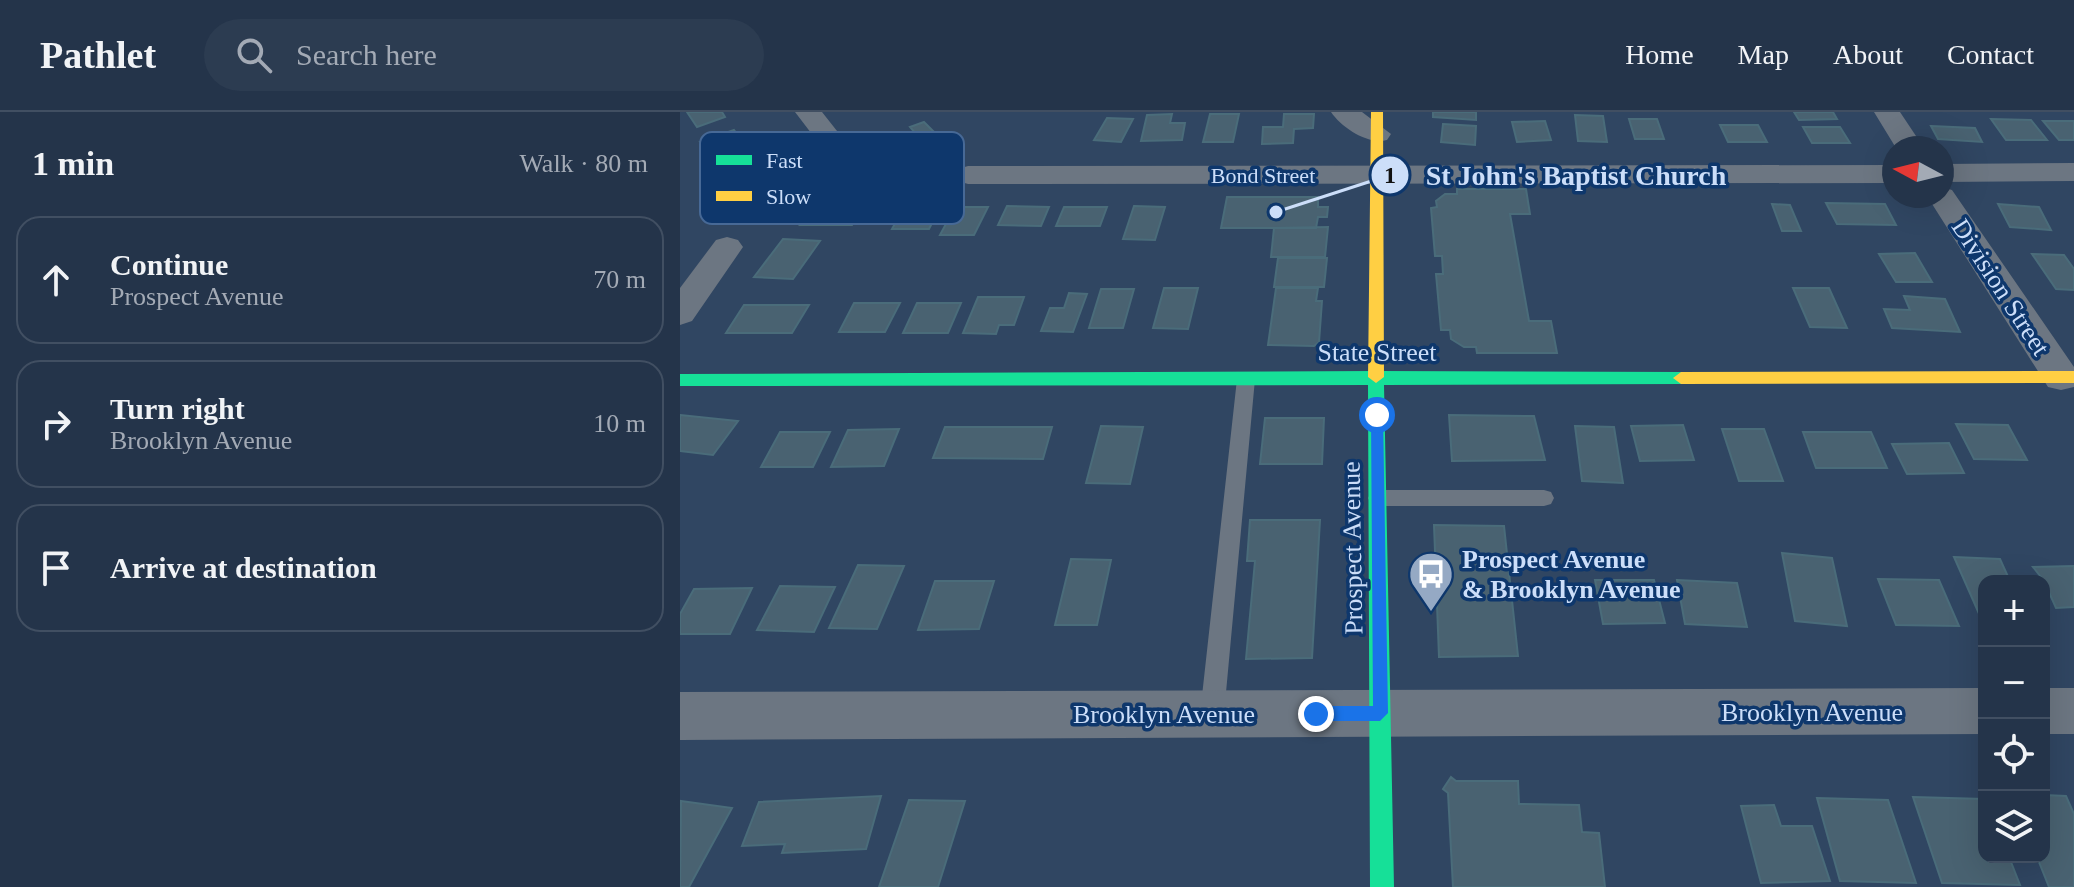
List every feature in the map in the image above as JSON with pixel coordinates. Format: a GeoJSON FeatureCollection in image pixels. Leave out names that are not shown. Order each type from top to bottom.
{"type":"FeatureCollection","features":[{"type":"Feature","properties":{"kind":"street"},"geometry":{"type":"LineString","coordinates":[[808,112],[824,132]]}},
{"type":"Feature","properties":{"kind":"street"},"geometry":{"type":"LineString","coordinates":[[1344,112],[1377,123]]}},
{"type":"Feature","properties":{"kind":"street"},"geometry":{"type":"LineString","coordinates":[[1887,112],[1902,136]]}},
{"type":"Feature","properties":{"kind":"street","name":"Prospect Avenue"},"geometry":{"type":"LineString","coordinates":[[1377,123],[1376,378],[1382,887]]}},
{"type":"Feature","properties":{"kind":"street"},"geometry":{"type":"LineString","coordinates":[[1954,173],[2074,172]]}},
{"type":"Feature","properties":{"kind":"street","name":"Bond Street"},"geometry":{"type":"LineString","coordinates":[[968,175],[1882,174]]}},
{"type":"Feature","properties":{"kind":"street","name":"Division Street"},"geometry":{"type":"LineString","coordinates":[[1950,208],[2067,377]]}},
{"type":"Feature","properties":{"kind":"street"},"geometry":{"type":"LineString","coordinates":[[680,313],[727,247]]}},
{"type":"Feature","properties":{"kind":"street","name":"State Street"},"geometry":{"type":"LineString","coordinates":[[680,380],[2067,377]]}},
{"type":"Feature","properties":{"kind":"street","name":"Brooklyn Avenue"},"geometry":{"type":"LineString","coordinates":[[680,716],[1978,711]]}},
{"type":"Feature","properties":{"kind":"street"},"geometry":{"type":"LineString","coordinates":[[2050,711],[2074,711]]}},
{"type":"Feature","properties":{"kind":"lane"},"geometry":{"type":"LineString","coordinates":[[1212,714],[1246,379]]}},
{"type":"Feature","properties":{"kind":"lane"},"geometry":{"type":"LineString","coordinates":[[1378,498],[1544,498]]}},
{"type":"Feature","properties":{"kind":"building"},"geometry":{"type":"Polygon","coordinates":[[[687,112],[722,112],[725,117],[697,127],[687,112]]]}},
{"type":"Feature","properties":{"kind":"building"},"geometry":{"type":"Polygon","coordinates":[[[1433,112],[1476,112],[1476,120],[1433,117],[1433,112]]]}},
{"type":"Feature","properties":{"kind":"building"},"geometry":{"type":"Polygon","coordinates":[[[1794,112],[1833,112],[1837,119],[1799,120],[1794,112]]]}},
{"type":"Feature","properties":{"kind":"building"},"geometry":{"type":"Polygon","coordinates":[[[1172,114],[1170,123],[1185,123],[1182,140],[1141,141],[1147,115],[1172,114]]]}},
{"type":"Feature","properties":{"kind":"building"},"geometry":{"type":"Polygon","coordinates":[[[1210,114],[1239,114],[1233,142],[1203,142],[1210,114]]]}},
{"type":"Feature","properties":{"kind":"building"},"geometry":{"type":"Polygon","coordinates":[[[1284,114],[1314,114],[1313,128],[1294,129],[1293,143],[1262,144],[1263,127],[1283,127],[1284,114]]]}},
{"type":"Feature","properties":{"kind":"building"},"geometry":{"type":"Polygon","coordinates":[[[1575,115],[1603,116],[1607,142],[1578,141],[1575,115]]]}},
{"type":"Feature","properties":{"kind":"building"},"geometry":{"type":"Polygon","coordinates":[[[1107,118],[1133,119],[1121,142],[1094,140],[1107,118]]]}},
{"type":"Feature","properties":{"kind":"building"},"geometry":{"type":"Polygon","coordinates":[[[1629,119],[1657,119],[1664,139],[1635,139],[1629,119]]]}},
{"type":"Feature","properties":{"kind":"building"},"geometry":{"type":"Polygon","coordinates":[[[1991,119],[2031,120],[2047,140],[2006,140],[1991,119]]]}},
{"type":"Feature","properties":{"kind":"building"},"geometry":{"type":"Polygon","coordinates":[[[1545,121],[1551,140],[1517,142],[1512,122],[1545,121]]]}},
{"type":"Feature","properties":{"kind":"building"},"geometry":{"type":"Polygon","coordinates":[[[2043,121],[2074,121],[2074,140],[2059,140],[2043,121]]]}},
{"type":"Feature","properties":{"kind":"building"},"geometry":{"type":"Polygon","coordinates":[[[924,122],[934,132],[914,132],[910,127],[924,122]]]}},
{"type":"Feature","properties":{"kind":"building"},"geometry":{"type":"Polygon","coordinates":[[[1443,124],[1476,126],[1475,145],[1441,142],[1443,124]]]}},
{"type":"Feature","properties":{"kind":"building"},"geometry":{"type":"Polygon","coordinates":[[[1720,125],[1758,125],[1767,142],[1728,142],[1720,125]]]}},
{"type":"Feature","properties":{"kind":"building"},"geometry":{"type":"Polygon","coordinates":[[[1931,126],[1975,128],[1982,142],[1954,140],[1954,136],[1936,136],[1931,126]]]}},
{"type":"Feature","properties":{"kind":"building"},"geometry":{"type":"Polygon","coordinates":[[[1803,127],[1840,127],[1850,143],[1812,143],[1803,127]]]}},
{"type":"Feature","properties":{"kind":"building"},"geometry":{"type":"Polygon","coordinates":[[[1457,189],[1526,189],[1530,214],[1510,214],[1529,321],[1551,321],[1557,353],[1477,353],[1476,347],[1464,347],[1451,339],[1450,330],[1441,330],[1436,274],[1443,274],[1442,256],[1435,256],[1431,208],[1437,207],[1436,201],[1445,194],[1457,194],[1457,189]]]}},
{"type":"Feature","properties":{"kind":"building"},"geometry":{"type":"Polygon","coordinates":[[[1227,197],[1318,197],[1318,207],[1328,207],[1327,217],[1318,217],[1316,228],[1221,228],[1227,197]]]}},
{"type":"Feature","properties":{"kind":"building"},"geometry":{"type":"Polygon","coordinates":[[[1826,203],[1882,204],[1896,225],[1837,224],[1826,203]]]}},
{"type":"Feature","properties":{"kind":"building"},"geometry":{"type":"Polygon","coordinates":[[[1772,204],[1790,205],[1801,231],[1782,231],[1772,204]]]}},
{"type":"Feature","properties":{"kind":"building"},"geometry":{"type":"Polygon","coordinates":[[[1998,204],[2039,207],[2051,230],[2010,227],[1998,204]]]}},
{"type":"Feature","properties":{"kind":"building"},"geometry":{"type":"Polygon","coordinates":[[[1007,206],[1049,207],[1041,226],[998,225],[1007,206]]]}},
{"type":"Feature","properties":{"kind":"building"},"geometry":{"type":"Polygon","coordinates":[[[1134,206],[1165,207],[1155,240],[1123,239],[1134,206]]]}},
{"type":"Feature","properties":{"kind":"building"},"geometry":{"type":"Polygon","coordinates":[[[964,207],[988,207],[974,235],[940,235],[946,224],[964,224],[964,207]]]}},
{"type":"Feature","properties":{"kind":"building"},"geometry":{"type":"Polygon","coordinates":[[[1064,207],[1107,207],[1100,226],[1056,226],[1064,207]]]}},
{"type":"Feature","properties":{"kind":"building"},"geometry":{"type":"Polygon","coordinates":[[[801,224],[853,224],[852,225],[801,224]]]}},
{"type":"Feature","properties":{"kind":"building"},"geometry":{"type":"Polygon","coordinates":[[[895,224],[932,224],[929,229],[892,229],[895,224]]]}},
{"type":"Feature","properties":{"kind":"building"},"geometry":{"type":"Polygon","coordinates":[[[1328,227],[1325,257],[1271,257],[1274,228],[1328,227]]]}},
{"type":"Feature","properties":{"kind":"building"},"geometry":{"type":"Polygon","coordinates":[[[783,239],[820,241],[793,279],[754,277],[783,239]]]}},
{"type":"Feature","properties":{"kind":"building"},"geometry":{"type":"Polygon","coordinates":[[[1915,253],[1932,282],[1896,282],[1879,254],[1915,253]]]}},
{"type":"Feature","properties":{"kind":"building"},"geometry":{"type":"Polygon","coordinates":[[[2032,254],[2064,255],[2074,269],[2074,290],[2056,289],[2032,254]]]}},
{"type":"Feature","properties":{"kind":"building"},"geometry":{"type":"Polygon","coordinates":[[[1278,258],[1327,258],[1324,287],[1274,287],[1278,258]]]}},
{"type":"Feature","properties":{"kind":"building"},"geometry":{"type":"Polygon","coordinates":[[[1164,288],[1198,288],[1188,329],[1153,328],[1164,288]]]}},
{"type":"Feature","properties":{"kind":"building"},"geometry":{"type":"Polygon","coordinates":[[[1276,288],[1318,288],[1316,301],[1322,301],[1319,342],[1314,346],[1268,345],[1276,288]]]}},
{"type":"Feature","properties":{"kind":"building"},"geometry":{"type":"Polygon","coordinates":[[[1793,288],[1829,288],[1847,328],[1810,327],[1793,288]]]}},
{"type":"Feature","properties":{"kind":"building"},"geometry":{"type":"Polygon","coordinates":[[[1101,289],[1134,289],[1123,328],[1089,328],[1101,289]]]}},
{"type":"Feature","properties":{"kind":"building"},"geometry":{"type":"Polygon","coordinates":[[[1069,293],[1087,294],[1073,332],[1041,331],[1050,308],[1064,308],[1069,293]]]}},
{"type":"Feature","properties":{"kind":"building"},"geometry":{"type":"Polygon","coordinates":[[[1904,296],[1945,299],[1960,332],[1892,328],[1884,309],[1910,310],[1904,296]]]}},
{"type":"Feature","properties":{"kind":"building"},"geometry":{"type":"Polygon","coordinates":[[[978,297],[1024,297],[1014,325],[999,325],[996,334],[963,333],[978,297]]]}},
{"type":"Feature","properties":{"kind":"building"},"geometry":{"type":"Polygon","coordinates":[[[854,303],[900,303],[885,332],[839,332],[854,303]]]}},
{"type":"Feature","properties":{"kind":"building"},"geometry":{"type":"Polygon","coordinates":[[[917,303],[961,303],[948,333],[903,333],[917,303]]]}},
{"type":"Feature","properties":{"kind":"building"},"geometry":{"type":"Polygon","coordinates":[[[744,305],[809,305],[792,333],[726,333],[744,305]]]}},
{"type":"Feature","properties":{"kind":"building"},"geometry":{"type":"Polygon","coordinates":[[[680,415],[738,421],[713,455],[680,451],[680,415]]]}},
{"type":"Feature","properties":{"kind":"building"},"geometry":{"type":"Polygon","coordinates":[[[1449,415],[1534,416],[1545,460],[1452,461],[1449,415]]]}},
{"type":"Feature","properties":{"kind":"building"},"geometry":{"type":"Polygon","coordinates":[[[1265,418],[1324,418],[1322,464],[1260,464],[1265,418]]]}},
{"type":"Feature","properties":{"kind":"building"},"geometry":{"type":"Polygon","coordinates":[[[1956,424],[2008,425],[2027,460],[1974,459],[1956,424]]]}},
{"type":"Feature","properties":{"kind":"building"},"geometry":{"type":"Polygon","coordinates":[[[1683,425],[1694,460],[1640,461],[1631,426],[1683,425]]]}},
{"type":"Feature","properties":{"kind":"building"},"geometry":{"type":"Polygon","coordinates":[[[1101,426],[1143,427],[1130,484],[1086,483],[1101,426]]]}},
{"type":"Feature","properties":{"kind":"building"},"geometry":{"type":"Polygon","coordinates":[[[1575,426],[1614,427],[1623,483],[1582,481],[1575,426]]]}},
{"type":"Feature","properties":{"kind":"building"},"geometry":{"type":"Polygon","coordinates":[[[945,427],[1052,427],[1043,459],[933,458],[945,427]]]}},
{"type":"Feature","properties":{"kind":"building"},"geometry":{"type":"Polygon","coordinates":[[[899,429],[884,466],[831,467],[848,430],[899,429]]]}},
{"type":"Feature","properties":{"kind":"building"},"geometry":{"type":"Polygon","coordinates":[[[1722,429],[1764,429],[1783,481],[1739,481],[1722,429]]]}},
{"type":"Feature","properties":{"kind":"building"},"geometry":{"type":"Polygon","coordinates":[[[780,432],[830,432],[813,467],[761,467],[780,432]]]}},
{"type":"Feature","properties":{"kind":"building"},"geometry":{"type":"Polygon","coordinates":[[[1803,432],[1871,432],[1887,468],[1816,468],[1803,432]]]}},
{"type":"Feature","properties":{"kind":"building"},"geometry":{"type":"Polygon","coordinates":[[[1949,443],[1964,473],[1907,474],[1892,444],[1949,443]]]}},
{"type":"Feature","properties":{"kind":"building"},"geometry":{"type":"Polygon","coordinates":[[[1250,520],[1320,520],[1312,658],[1246,659],[1255,561],[1247,561],[1250,520]]]}},
{"type":"Feature","properties":{"kind":"building"},"geometry":{"type":"Polygon","coordinates":[[[1434,525],[1504,526],[1518,656],[1439,657],[1434,525]]]}},
{"type":"Feature","properties":{"kind":"building"},"geometry":{"type":"Polygon","coordinates":[[[1782,553],[1832,558],[1847,626],[1795,621],[1782,553]]]}},
{"type":"Feature","properties":{"kind":"building"},"geometry":{"type":"Polygon","coordinates":[[[1954,557],[2000,559],[2007,575],[1978,575],[1978,611],[1954,557]]]}},
{"type":"Feature","properties":{"kind":"building"},"geometry":{"type":"Polygon","coordinates":[[[1071,559],[1111,560],[1097,625],[1055,625],[1071,559]]]}},
{"type":"Feature","properties":{"kind":"building"},"geometry":{"type":"Polygon","coordinates":[[[858,565],[904,566],[877,629],[829,628],[858,565]]]}},
{"type":"Feature","properties":{"kind":"building"},"geometry":{"type":"Polygon","coordinates":[[[2074,566],[2074,607],[2056,608],[2050,594],[2050,575],[2039,575],[2033,567],[2074,566]]]}},
{"type":"Feature","properties":{"kind":"building"},"geometry":{"type":"Polygon","coordinates":[[[1878,579],[1939,580],[1959,626],[1896,625],[1878,579]]]}},
{"type":"Feature","properties":{"kind":"building"},"geometry":{"type":"Polygon","coordinates":[[[1595,580],[1654,580],[1665,623],[1603,624],[1595,580]]]}},
{"type":"Feature","properties":{"kind":"building"},"geometry":{"type":"Polygon","coordinates":[[[1677,580],[1737,583],[1747,627],[1685,624],[1677,580]]]}},
{"type":"Feature","properties":{"kind":"building"},"geometry":{"type":"Polygon","coordinates":[[[935,581],[994,581],[979,629],[918,630],[935,581]]]}},
{"type":"Feature","properties":{"kind":"building"},"geometry":{"type":"Polygon","coordinates":[[[780,586],[835,587],[814,632],[757,630],[780,586]]]}},
{"type":"Feature","properties":{"kind":"building"},"geometry":{"type":"Polygon","coordinates":[[[752,588],[730,634],[680,634],[680,614],[694,589],[752,588]]]}},
{"type":"Feature","properties":{"kind":"building"},"geometry":{"type":"Polygon","coordinates":[[[1451,777],[1456,781],[1518,781],[1519,804],[1579,805],[1582,832],[1599,833],[1605,887],[1453,887],[1448,793],[1443,789],[1451,777]]]}},
{"type":"Feature","properties":{"kind":"building"},"geometry":{"type":"Polygon","coordinates":[[[2050,795],[2066,796],[2074,814],[2074,887],[2049,887],[2039,863],[2050,863],[2050,795]]]}},
{"type":"Feature","properties":{"kind":"building"},"geometry":{"type":"Polygon","coordinates":[[[881,796],[866,849],[782,853],[785,844],[742,846],[759,802],[881,796]]]}},
{"type":"Feature","properties":{"kind":"building"},"geometry":{"type":"Polygon","coordinates":[[[1913,797],[1978,799],[1978,863],[2011,863],[2020,885],[1942,883],[1913,797]]]}},
{"type":"Feature","properties":{"kind":"building"},"geometry":{"type":"Polygon","coordinates":[[[1817,798],[1888,800],[1916,883],[1840,881],[1817,798]]]}},
{"type":"Feature","properties":{"kind":"building"},"geometry":{"type":"Polygon","coordinates":[[[909,800],[965,801],[938,887],[879,887],[909,800]]]}},
{"type":"Feature","properties":{"kind":"building"},"geometry":{"type":"Polygon","coordinates":[[[681,801],[732,808],[689,887],[680,887],[681,801]]]}},
{"type":"Feature","properties":{"kind":"building"},"geometry":{"type":"Polygon","coordinates":[[[1774,805],[1781,826],[1812,826],[1830,881],[1761,883],[1741,806],[1774,805]]]}},
{"type":"Feature","properties":{"kind":"traffic: fast"},"geometry":{"type":"LineString","coordinates":[[1376,377],[1382,887]]}},
{"type":"Feature","properties":{"kind":"traffic: fast"},"geometry":{"type":"LineString","coordinates":[[680,380],[1681,378]]}},
{"type":"Feature","properties":{"kind":"traffic: slow"},"geometry":{"type":"LineString","coordinates":[[1376,377],[1377,112]]}},
{"type":"Feature","properties":{"kind":"traffic: slow"},"geometry":{"type":"LineString","coordinates":[[1681,378],[2074,377]]}},
{"type":"Feature","properties":{"kind":"place","name":"St John's Baptist Church"},"geometry":{"type":"Point","coordinates":[1276,212]}},
{"type":"Feature","properties":{"kind":"place","name":"Prospect Avenue & Brooklyn Avenue"},"geometry":{"type":"Point","coordinates":[1431,613]}},
{"type":"Feature","properties":{"kind":"route"},"geometry":{"type":"LineString","coordinates":[[1316,714],[1380,713],[1377,415]]}}]}
